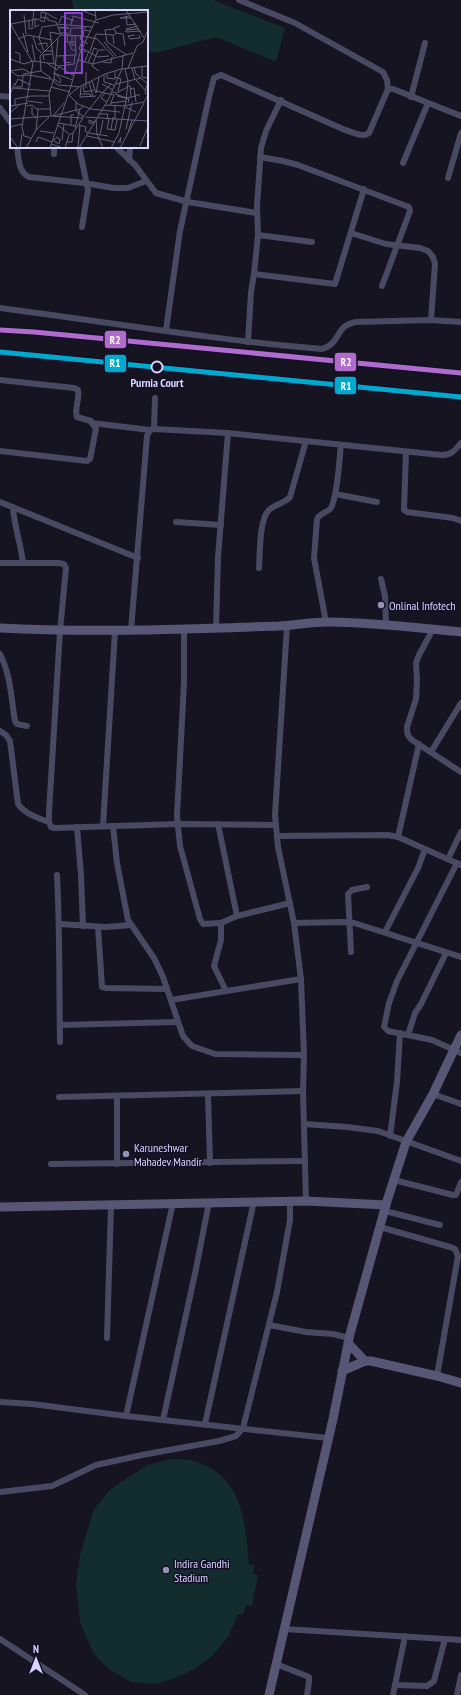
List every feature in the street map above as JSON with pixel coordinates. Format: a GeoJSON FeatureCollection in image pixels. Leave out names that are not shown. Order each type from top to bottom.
{"type":"FeatureCollection","features":[{"type":"Feature","properties":{"kind":"street"},"geometry":{"type":"LineString","coordinates":[[166,330],[180,231],[188,202],[214,78],[221,75],[281,100],[346,130],[366,135],[371,128],[388,88],[387,80],[383,72],[294,23],[239,0]]}},
{"type":"Feature","properties":{"kind":"street"},"geometry":{"type":"LineString","coordinates":[[411,97],[425,43]]}},
{"type":"Feature","properties":{"kind":"street"},"geometry":{"type":"LineString","coordinates":[[388,88],[461,116]]}},
{"type":"Feature","properties":{"kind":"street"},"geometry":{"type":"LineString","coordinates":[[0,96],[10,97]]}},
{"type":"Feature","properties":{"kind":"street"},"geometry":{"type":"LineString","coordinates":[[248,342],[251,292],[258,235],[257,213],[260,157],[263,139],[281,100]]}},
{"type":"Feature","properties":{"kind":"street"},"geometry":{"type":"LineString","coordinates":[[403,164],[428,103]]}},
{"type":"Feature","properties":{"kind":"street"},"geometry":{"type":"LineString","coordinates":[[0,108],[10,122]]}},
{"type":"Feature","properties":{"kind":"street"},"geometry":{"type":"LineString","coordinates":[[448,178],[461,133]]}},
{"type":"Feature","properties":{"kind":"street"},"geometry":{"type":"LineString","coordinates":[[17,148],[20,169],[24,175],[29,177],[107,188],[128,188],[146,181]]}},
{"type":"Feature","properties":{"kind":"street"},"geometry":{"type":"LineString","coordinates":[[54,148],[54,154]]}},
{"type":"Feature","properties":{"kind":"street"},"geometry":{"type":"LineString","coordinates":[[79,148],[87,184],[88,197],[82,227]]}},
{"type":"Feature","properties":{"kind":"street"},"geometry":{"type":"LineString","coordinates":[[117,148],[129,160],[156,193],[188,202],[257,213]]}},
{"type":"Feature","properties":{"kind":"street"},"geometry":{"type":"LineString","coordinates":[[129,160],[130,148]]}},
{"type":"Feature","properties":{"kind":"street"},"geometry":{"type":"LineString","coordinates":[[260,157],[298,165],[409,207],[410,211],[382,286]]}},
{"type":"Feature","properties":{"kind":"street"},"geometry":{"type":"LineString","coordinates":[[254,274],[335,284],[364,189]]}},
{"type":"Feature","properties":{"kind":"street"},"geometry":{"type":"LineString","coordinates":[[351,233],[397,246],[420,248],[428,251],[433,257],[435,264],[431,320]]}},
{"type":"Feature","properties":{"kind":"street"},"geometry":{"type":"LineString","coordinates":[[258,235],[312,242]]}},
{"type":"Feature","properties":{"kind":"street"},"geometry":{"type":"LineString","coordinates":[[0,308],[248,342],[322,348],[329,347],[334,343],[343,327],[356,322],[431,320],[461,322]]}},
{"type":"Feature","properties":{"kind":"street"},"geometry":{"type":"LineString","coordinates":[[0,380],[74,388],[78,390],[79,395],[76,414],[77,417],[92,423],[152,429],[228,433],[448,455],[453,453],[461,443]]}},
{"type":"Feature","properties":{"kind":"street"},"geometry":{"type":"LineString","coordinates":[[131,630],[147,436],[152,429],[155,398]]}},
{"type":"Feature","properties":{"kind":"street"},"geometry":{"type":"LineString","coordinates":[[0,451],[87,461],[90,459],[96,428],[92,423]]}},
{"type":"Feature","properties":{"kind":"street"},"geometry":{"type":"LineString","coordinates":[[216,628],[221,525],[228,433]]}},
{"type":"Feature","properties":{"kind":"street"},"geometry":{"type":"LineString","coordinates":[[259,568],[264,518],[270,508],[285,502],[290,497],[306,441]]}},
{"type":"Feature","properties":{"kind":"street"},"geometry":{"type":"LineString","coordinates":[[326,622],[315,568],[314,551],[318,516],[331,508],[341,445]]}},
{"type":"Feature","properties":{"kind":"street"},"geometry":{"type":"LineString","coordinates":[[406,452],[404,510],[412,513],[441,516],[461,521]]}},
{"type":"Feature","properties":{"kind":"street"},"geometry":{"type":"LineString","coordinates":[[334,494],[377,502]]}},
{"type":"Feature","properties":{"kind":"street"},"geometry":{"type":"LineString","coordinates":[[0,502],[138,558]]}},
{"type":"Feature","properties":{"kind":"street"},"geometry":{"type":"LineString","coordinates":[[13,507],[23,563]]}},
{"type":"Feature","properties":{"kind":"street"},"geometry":{"type":"LineString","coordinates":[[176,522],[221,525]]}},
{"type":"Feature","properties":{"kind":"street"},"geometry":{"type":"LineString","coordinates":[[0,563],[58,563],[66,565],[60,631],[49,822],[51,827],[178,824],[275,825]]}},
{"type":"Feature","properties":{"kind":"street"},"geometry":{"type":"LineString","coordinates":[[381,579],[386,625]]}},
{"type":"Feature","properties":{"kind":"street"},"geometry":{"type":"LineString","coordinates":[[0,628],[60,631],[114,631],[287,626],[326,622],[386,625],[461,632]]}},
{"type":"Feature","properties":{"kind":"street"},"geometry":{"type":"LineString","coordinates":[[287,626],[274,815],[294,923],[301,979],[304,1055],[303,1091],[306,1201]]}},
{"type":"Feature","properties":{"kind":"street"},"geometry":{"type":"LineString","coordinates":[[184,629],[184,683],[177,816],[180,846],[200,919],[203,924],[220,923],[237,916],[290,903]]}},
{"type":"Feature","properties":{"kind":"street"},"geometry":{"type":"LineString","coordinates":[[433,630],[419,655],[416,664],[416,699],[407,727],[408,737],[461,772]]}},
{"type":"Feature","properties":{"kind":"street"},"geometry":{"type":"LineString","coordinates":[[103,826],[114,631]]}},
{"type":"Feature","properties":{"kind":"street"},"geometry":{"type":"LineString","coordinates":[[0,654],[5,664],[11,686],[15,721],[18,724],[27,726]]}},
{"type":"Feature","properties":{"kind":"street"},"geometry":{"type":"LineString","coordinates":[[432,752],[461,703]]}},
{"type":"Feature","properties":{"kind":"street"},"geometry":{"type":"LineString","coordinates":[[0,732],[6,735],[10,741],[18,804],[21,809],[49,822]]}},
{"type":"Feature","properties":{"kind":"street"},"geometry":{"type":"LineString","coordinates":[[398,837],[419,744]]}},
{"type":"Feature","properties":{"kind":"street"},"geometry":{"type":"LineString","coordinates":[[218,824],[237,916]]}},
{"type":"Feature","properties":{"kind":"street"},"geometry":{"type":"LineString","coordinates":[[113,826],[117,863],[126,911],[131,925],[154,958],[167,988],[178,1022],[186,1040],[192,1046],[214,1054],[304,1055]]}},
{"type":"Feature","properties":{"kind":"street"},"geometry":{"type":"LineString","coordinates":[[77,827],[83,926]]}},
{"type":"Feature","properties":{"kind":"street"},"geometry":{"type":"LineString","coordinates":[[448,859],[461,832]]}},
{"type":"Feature","properties":{"kind":"street"},"geometry":{"type":"LineString","coordinates":[[277,836],[375,834],[398,837],[459,864],[392,992],[384,1027],[388,1031],[432,1040],[457,1051]]}},
{"type":"Feature","properties":{"kind":"street"},"geometry":{"type":"LineString","coordinates":[[385,932],[418,868],[425,849]]}},
{"type":"Feature","properties":{"kind":"street"},"geometry":{"type":"LineString","coordinates":[[57,875],[60,924],[58,963],[60,1042]]}},
{"type":"Feature","properties":{"kind":"street"},"geometry":{"type":"LineString","coordinates":[[351,952],[348,894],[352,890],[367,887]]}},
{"type":"Feature","properties":{"kind":"street"},"geometry":{"type":"LineString","coordinates":[[294,923],[350,922],[461,957]]}},
{"type":"Feature","properties":{"kind":"street"},"geometry":{"type":"LineString","coordinates":[[220,923],[221,940],[214,966],[226,991]]}},
{"type":"Feature","properties":{"kind":"street"},"geometry":{"type":"LineString","coordinates":[[60,924],[98,927],[131,925]]}},
{"type":"Feature","properties":{"kind":"street"},"geometry":{"type":"LineString","coordinates":[[98,927],[102,987],[113,989],[167,988]]}},
{"type":"Feature","properties":{"kind":"street"},"geometry":{"type":"LineString","coordinates":[[408,1035],[414,1013],[421,1004],[446,953]]}},
{"type":"Feature","properties":{"kind":"street"},"geometry":{"type":"LineString","coordinates":[[171,1000],[301,979]]}},
{"type":"Feature","properties":{"kind":"street"},"geometry":{"type":"LineString","coordinates":[[60,1025],[178,1022]]}},
{"type":"Feature","properties":{"kind":"street"},"geometry":{"type":"LineString","coordinates":[[390,1136],[397,1082],[400,1033]]}},
{"type":"Feature","properties":{"kind":"street"},"geometry":{"type":"LineString","coordinates":[[271,1694],[276,1664],[328,1438],[348,1341],[385,1208],[406,1142],[457,1051],[461,1035]]}},
{"type":"Feature","properties":{"kind":"street"},"geometry":{"type":"LineString","coordinates":[[59,1097],[117,1097],[303,1091]]}},
{"type":"Feature","properties":{"kind":"street"},"geometry":{"type":"LineString","coordinates":[[208,1094],[210,1163]]}},
{"type":"Feature","properties":{"kind":"street"},"geometry":{"type":"LineString","coordinates":[[433,1094],[461,1104]]}},
{"type":"Feature","properties":{"kind":"street"},"geometry":{"type":"LineString","coordinates":[[117,1097],[118,1164]]}},
{"type":"Feature","properties":{"kind":"street"},"geometry":{"type":"LineString","coordinates":[[304,1124],[366,1129],[461,1161]]}},
{"type":"Feature","properties":{"kind":"street"},"geometry":{"type":"LineString","coordinates":[[51,1164],[305,1162]]}},
{"type":"Feature","properties":{"kind":"street"},"geometry":{"type":"LineString","coordinates":[[394,1180],[446,1195],[456,1195],[459,1192],[461,1182]]}},
{"type":"Feature","properties":{"kind":"street"},"geometry":{"type":"LineString","coordinates":[[205,1424],[254,1201]]}},
{"type":"Feature","properties":{"kind":"street"},"geometry":{"type":"LineString","coordinates":[[0,1492],[52,1486],[96,1465],[219,1441],[236,1436],[243,1428],[277,1292],[288,1227],[290,1201]]}},
{"type":"Feature","properties":{"kind":"street"},"geometry":{"type":"LineString","coordinates":[[0,1207],[306,1201],[385,1208],[440,1225]]}},
{"type":"Feature","properties":{"kind":"street"},"geometry":{"type":"LineString","coordinates":[[163,1420],[209,1202]]}},
{"type":"Feature","properties":{"kind":"street"},"geometry":{"type":"LineString","coordinates":[[126,1416],[173,1203]]}},
{"type":"Feature","properties":{"kind":"street"},"geometry":{"type":"LineString","coordinates":[[106,1338],[111,1206]]}},
{"type":"Feature","properties":{"kind":"street"},"geometry":{"type":"LineString","coordinates":[[380,1227],[450,1247],[455,1249],[458,1256],[437,1376]]}},
{"type":"Feature","properties":{"kind":"street"},"geometry":{"type":"LineString","coordinates":[[269,1325],[306,1332],[333,1334],[348,1341],[365,1362]]}},
{"type":"Feature","properties":{"kind":"street"},"geometry":{"type":"LineString","coordinates":[[342,1371],[365,1362],[377,1362],[461,1383]]}},
{"type":"Feature","properties":{"kind":"street"},"geometry":{"type":"LineString","coordinates":[[0,1402],[32,1404],[328,1438]]}},
{"type":"Feature","properties":{"kind":"street"},"geometry":{"type":"LineString","coordinates":[[284,1629],[461,1640]]}},
{"type":"Feature","properties":{"kind":"street"},"geometry":{"type":"LineString","coordinates":[[393,1695],[405,1636]]}},
{"type":"Feature","properties":{"kind":"street"},"geometry":{"type":"LineString","coordinates":[[0,1639],[85,1695]]}},
{"type":"Feature","properties":{"kind":"street"},"geometry":{"type":"LineString","coordinates":[[395,1685],[427,1686],[432,1684],[445,1639]]}},
{"type":"Feature","properties":{"kind":"street"},"geometry":{"type":"LineString","coordinates":[[276,1664],[308,1677],[309,1682],[307,1695]]}},
{"type":"Feature","properties":{"kind":"street"},"geometry":{"type":"LineString","coordinates":[[457,1695],[461,1675]]}},
{"type":"Feature","properties":{"kind":"green space"},"geometry":{"type":"Polygon","coordinates":[[[72,0],[213,0],[285,28],[276,62],[216,37],[156,53],[148,51],[148,10],[74,10],[72,0]]]}},
{"type":"Feature","properties":{"kind":"green space","name":"Indira Gandhi Stadium"},"geometry":{"type":"Polygon","coordinates":[[[171,1459],[191,1460],[209,1467],[222,1476],[231,1488],[243,1517],[249,1565],[254,1565],[253,1574],[258,1575],[252,1606],[246,1605],[243,1614],[238,1614],[228,1637],[212,1656],[193,1670],[173,1679],[155,1684],[131,1682],[110,1670],[94,1654],[80,1623],[76,1585],[80,1555],[94,1509],[110,1490],[148,1465],[171,1459]]]}},
{"type":"Feature","properties":{"kind":"transit line","name":"R2"},"geometry":{"type":"LineString","coordinates":[[0,330],[461,373]]}},
{"type":"Feature","properties":{"kind":"transit line","name":"R1"},"geometry":{"type":"LineString","coordinates":[[0,352],[461,397]]}},
{"type":"Feature","properties":{"kind":"place","name":"Purnia Court"},"geometry":{"type":"Point","coordinates":[157,367]}},
{"type":"Feature","properties":{"kind":"place","name":"Onlinal Infotech"},"geometry":{"type":"Point","coordinates":[381,605]}},
{"type":"Feature","properties":{"kind":"place","name":"Karuneshwar Mahadev Mandir"},"geometry":{"type":"Point","coordinates":[126,1154]}},
{"type":"Feature","properties":{"kind":"place","name":"Indira Gandhi Stadium"},"geometry":{"type":"Point","coordinates":[166,1570]}}]}
